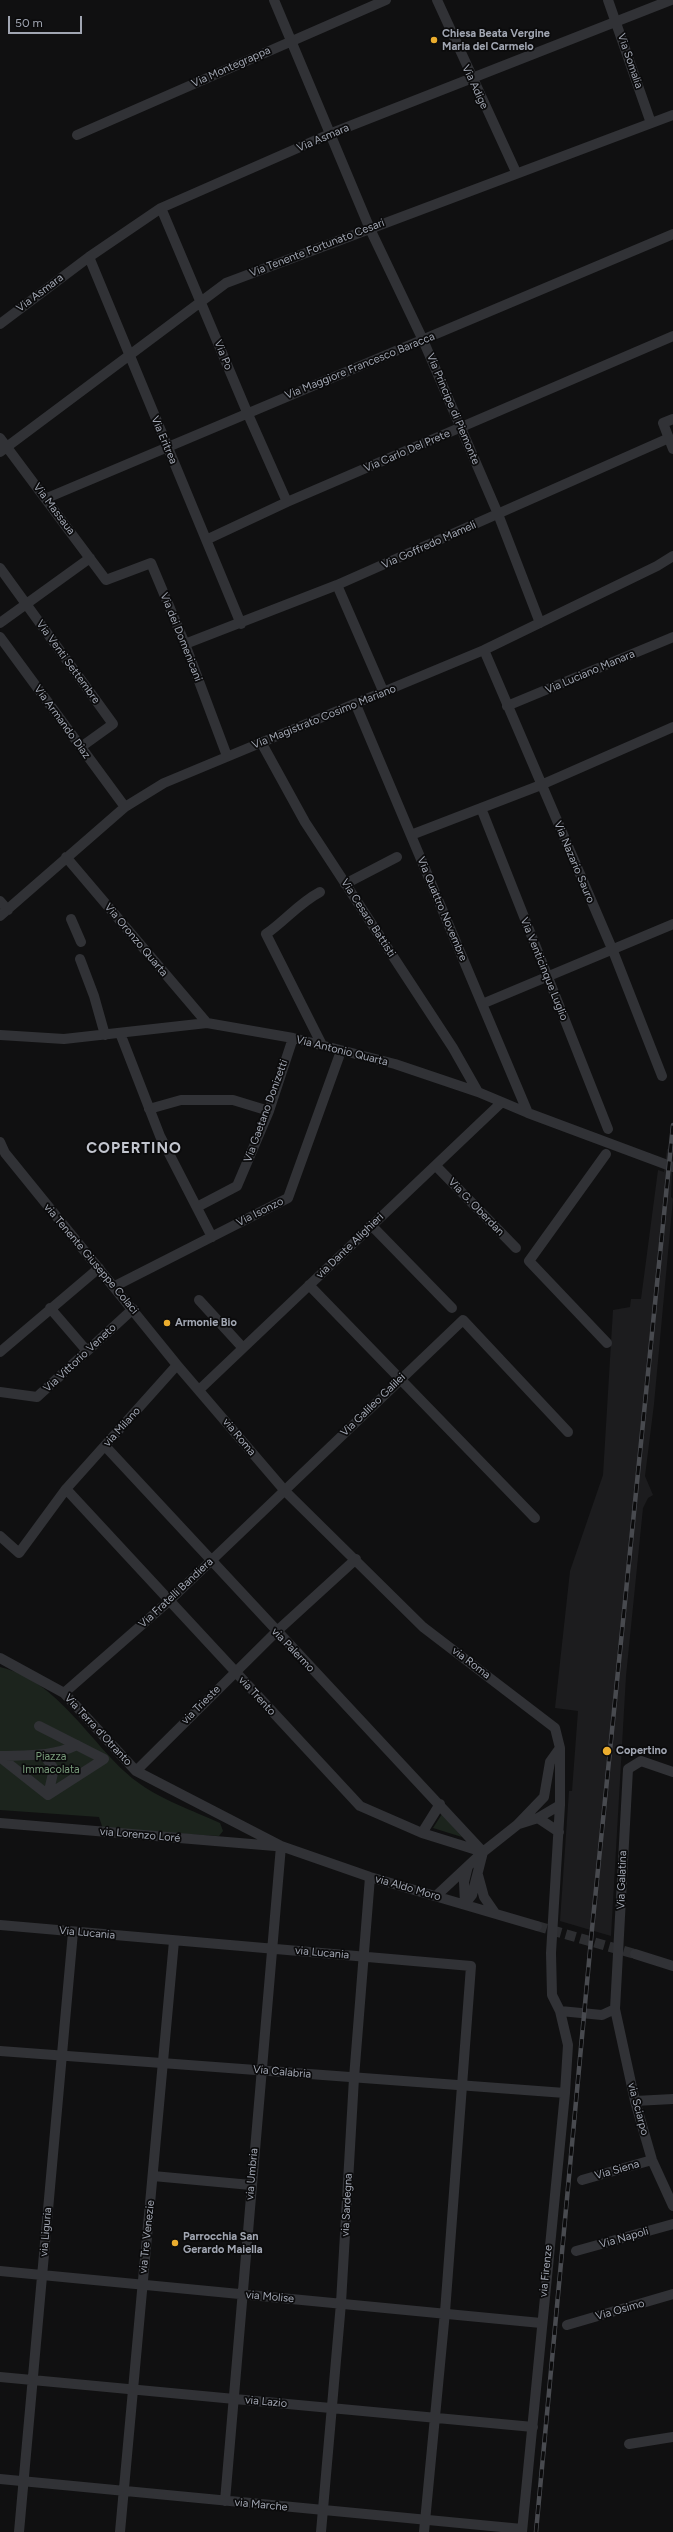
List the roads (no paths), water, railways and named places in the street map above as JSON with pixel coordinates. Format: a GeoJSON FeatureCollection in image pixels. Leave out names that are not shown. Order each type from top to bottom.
{"type":"FeatureCollection","features":[{"type":"Feature","properties":{"kind":"street","name":"Via Principe di Piemonte"},"geometry":{"type":"LineString","coordinates":[[274,0],[332,133],[370,228],[423,340],[498,514],[540,623]]}},
{"type":"Feature","properties":{"kind":"street","name":"Via Montegrappa"},"geometry":{"type":"LineString","coordinates":[[77,136],[386,0]]}},
{"type":"Feature","properties":{"kind":"street","name":"Via Adige"},"geometry":{"type":"LineString","coordinates":[[437,0],[471,79],[516,172]]}},
{"type":"Feature","properties":{"kind":"street","name":"Via Somalia"},"geometry":{"type":"LineString","coordinates":[[608,0],[651,123]]}},
{"type":"Feature","properties":{"kind":"street","name":"Via Asmara"},"geometry":{"type":"LineString","coordinates":[[0,324],[89,257],[161,208],[332,133],[671,0]]}},
{"type":"Feature","properties":{"kind":"street","name":"Via Tenente Fortunato Cesari"},"geometry":{"type":"LineString","coordinates":[[3,450],[201,300],[226,283],[516,172],[673,115]]}},
{"type":"Feature","properties":{"kind":"street","name":"Via Po"},"geometry":{"type":"LineString","coordinates":[[161,208],[201,300],[246,412],[287,502]]}},
{"type":"Feature","properties":{"kind":"street","name":"Via Maggiore Francesco Baracca"},"geometry":{"type":"LineString","coordinates":[[47,498],[246,412],[423,340],[673,234]]}},
{"type":"Feature","properties":{"kind":"street","name":"Via Eritrea"},"geometry":{"type":"LineString","coordinates":[[89,257],[167,447],[208,539],[241,624]]}},
{"type":"Feature","properties":{"kind":"street","name":"Via Carlo Del Prete"},"geometry":{"type":"LineString","coordinates":[[208,539],[287,502],[461,429],[673,336]]}},
{"type":"Feature","properties":{"kind":"street"},"geometry":{"type":"LineString","coordinates":[[673,419],[663,423],[673,449]]}},
{"type":"Feature","properties":{"kind":"street","name":"Via Massaua"},"geometry":{"type":"LineString","coordinates":[[0,438],[3,450],[47,498],[106,580]]}},
{"type":"Feature","properties":{"kind":"street","name":"Via Goffredo Mameli"},"geometry":{"type":"LineString","coordinates":[[185,644],[241,624],[337,585],[669,438]]}},
{"type":"Feature","properties":{"kind":"street","name":"Via Magistrato Cosimo Mariano"},"geometry":{"type":"LineString","coordinates":[[4,913],[66,857],[125,807],[164,783],[261,742],[356,705],[484,650],[657,566],[673,556]]}},
{"type":"Feature","properties":{"kind":"street"},"geometry":{"type":"LineString","coordinates":[[0,624],[90,558]]}},
{"type":"Feature","properties":{"kind":"street","name":"Via dei Domenicani"},"geometry":{"type":"LineString","coordinates":[[106,580],[151,563],[185,644],[227,756]]}},
{"type":"Feature","properties":{"kind":"street","name":"Via Venti Settembre"},"geometry":{"type":"LineString","coordinates":[[0,568],[113,724],[81,747]]}},
{"type":"Feature","properties":{"kind":"street"},"geometry":{"type":"LineString","coordinates":[[337,585],[384,693]]}},
{"type":"Feature","properties":{"kind":"street","name":"Via Armando Diaz"},"geometry":{"type":"LineString","coordinates":[[0,637],[125,807]]}},
{"type":"Feature","properties":{"kind":"street","name":"Via Luciano Manara"},"geometry":{"type":"LineString","coordinates":[[507,706],[673,637]]}},
{"type":"Feature","properties":{"kind":"street","name":"Via Nazario Sauro"},"geometry":{"type":"LineString","coordinates":[[484,650],[613,951],[662,1076]]}},
{"type":"Feature","properties":{"kind":"street","name":"Via Quattro Novembre"},"geometry":{"type":"LineString","coordinates":[[356,705],[528,1114]]}},
{"type":"Feature","properties":{"kind":"street"},"geometry":{"type":"LineString","coordinates":[[411,836],[541,785],[673,727]]}},
{"type":"Feature","properties":{"kind":"street","name":"Via Cesare Battisti"},"geometry":{"type":"LineString","coordinates":[[261,742],[305,822],[453,1048],[478,1092]]}},
{"type":"Feature","properties":{"kind":"street","name":"Via Venticinque Luglio"},"geometry":{"type":"LineString","coordinates":[[481,808],[546,978],[608,1129]]}},
{"type":"Feature","properties":{"kind":"street","name":"Via Oronzo Quarta"},"geometry":{"type":"LineString","coordinates":[[66,857],[207,1023]]}},
{"type":"Feature","properties":{"kind":"street"},"geometry":{"type":"LineString","coordinates":[[345,884],[397,857]]}},
{"type":"Feature","properties":{"kind":"street"},"geometry":{"type":"LineString","coordinates":[[320,892],[306,899],[284,921],[266,934],[322,1045]]}},
{"type":"Feature","properties":{"kind":"street"},"geometry":{"type":"LineString","coordinates":[[0,901],[4,913]]}},
{"type":"Feature","properties":{"kind":"street"},"geometry":{"type":"LineString","coordinates":[[71,919],[81,942]]}},
{"type":"Feature","properties":{"kind":"street"},"geometry":{"type":"LineString","coordinates":[[482,1004],[613,951],[673,924]]}},
{"type":"Feature","properties":{"kind":"street"},"geometry":{"type":"LineString","coordinates":[[80,959],[94,996],[105,1035]]}},
{"type":"Feature","properties":{"kind":"street","name":"Via Antonio Quarta"},"geometry":{"type":"LineString","coordinates":[[0,1035],[64,1039],[207,1023],[293,1038],[395,1064],[478,1092],[528,1114],[671,1166]]}},
{"type":"Feature","properties":{"kind":"street"},"geometry":{"type":"LineString","coordinates":[[120,1033],[160,1136],[212,1237]]}},
{"type":"Feature","properties":{"kind":"street","name":"Via Gaetano Donizetti"},"geometry":{"type":"LineString","coordinates":[[197,1207],[237,1186],[269,1111],[293,1038]]}},
{"type":"Feature","properties":{"kind":"street","name":"Via Isonzo"},"geometry":{"type":"LineString","coordinates":[[115,1286],[288,1198],[341,1051]]}},
{"type":"Feature","properties":{"kind":"street"},"geometry":{"type":"LineString","coordinates":[[149,1109],[181,1100],[233,1100],[269,1111]]}},
{"type":"Feature","properties":{"kind":"street","name":"via Dante Alighieri"},"geometry":{"type":"LineString","coordinates":[[199,1390],[371,1224],[436,1166],[502,1102]]}},
{"type":"Feature","properties":{"kind":"street","name":"via Tenente Giuseppe Colaci"},"geometry":{"type":"LineString","coordinates":[[0,1142],[3,1154],[115,1286],[177,1365]]}},
{"type":"Feature","properties":{"kind":"street"},"geometry":{"type":"LineString","coordinates":[[606,1154],[529,1261],[607,1343]]}},
{"type":"Feature","properties":{"kind":"street","name":"Via G. Oberdan"},"geometry":{"type":"LineString","coordinates":[[436,1166],[516,1248]]}},
{"type":"Feature","properties":{"kind":"street"},"geometry":{"type":"LineString","coordinates":[[371,1224],[452,1308]]}},
{"type":"Feature","properties":{"kind":"street"},"geometry":{"type":"LineString","coordinates":[[0,1352],[50,1308],[99,1268]]}},
{"type":"Feature","properties":{"kind":"street"},"geometry":{"type":"LineString","coordinates":[[309,1284],[400,1380],[535,1518]]}},
{"type":"Feature","properties":{"kind":"street"},"geometry":{"type":"LineString","coordinates":[[199,1300],[243,1348]]}},
{"type":"Feature","properties":{"kind":"street"},"geometry":{"type":"LineString","coordinates":[[50,1308],[87,1351]]}},
{"type":"Feature","properties":{"kind":"street","name":"Via Vittorio Veneto"},"geometry":{"type":"LineString","coordinates":[[0,1392],[37,1397],[133,1309]]}},
{"type":"Feature","properties":{"kind":"street","name":"Via Galileo Galilei"},"geometry":{"type":"LineString","coordinates":[[284,1491],[462,1320],[568,1432]]}},
{"type":"Feature","properties":{"kind":"street","name":"via Roma"},"geometry":{"type":"LineString","coordinates":[[177,1365],[284,1491],[356,1559],[423,1626],[555,1728],[560,1748],[560,1805],[551,1953],[552,1995],[560,2011]]}},
{"type":"Feature","properties":{"kind":"street","name":"via Milano"},"geometry":{"type":"LineString","coordinates":[[0,1536],[19,1553],[66,1489],[177,1365]]}},
{"type":"Feature","properties":{"kind":"street","name":"via Palermo"},"geometry":{"type":"LineString","coordinates":[[106,1446],[276,1632],[440,1804],[483,1852]]}},
{"type":"Feature","properties":{"kind":"street","name":"via Trento"},"geometry":{"type":"LineString","coordinates":[[66,1489],[234,1672],[360,1806],[422,1833],[483,1852]]}},
{"type":"Feature","properties":{"kind":"street","name":"Via Fratelli Bandiera"},"geometry":{"type":"LineString","coordinates":[[64,1693],[169,1601],[284,1491]]}},
{"type":"Feature","properties":{"kind":"street","name":"via Trieste"},"geometry":{"type":"LineString","coordinates":[[136,1771],[234,1672],[356,1559]]}},
{"type":"Feature","properties":{"kind":"street","name":"Via Terra d'Otranto"},"geometry":{"type":"LineString","coordinates":[[0,1658],[64,1693],[136,1771],[281,1846]]}},
{"type":"Feature","properties":{"kind":"street"},"geometry":{"type":"LineString","coordinates":[[39,1726],[104,1759],[48,1795]]}},
{"type":"Feature","properties":{"kind":"street"},"geometry":{"type":"LineString","coordinates":[[0,1757],[44,1755],[62,1752],[77,1745]]}},
{"type":"Feature","properties":{"kind":"street"},"geometry":{"type":"LineString","coordinates":[[436,1896],[483,1852],[517,1825],[544,1797],[550,1762],[560,1748]]}},
{"type":"Feature","properties":{"kind":"street"},"geometry":{"type":"LineString","coordinates":[[44,1755],[54,1768],[48,1795]]}},
{"type":"Feature","properties":{"kind":"street"},"geometry":{"type":"LineString","coordinates":[[0,1757],[48,1795]]}},
{"type":"Feature","properties":{"kind":"street","name":"Via Galatina"},"geometry":{"type":"LineString","coordinates":[[615,2009],[628,1769],[641,1761],[673,1772]]}},
{"type":"Feature","properties":{"kind":"street"},"geometry":{"type":"LineString","coordinates":[[544,1797],[560,1805]]}},
{"type":"Feature","properties":{"kind":"street"},"geometry":{"type":"LineString","coordinates":[[422,1833],[440,1804]]}},
{"type":"Feature","properties":{"kind":"street"},"geometry":{"type":"LineString","coordinates":[[517,1825],[538,1818],[560,1805]]}},
{"type":"Feature","properties":{"kind":"street"},"geometry":{"type":"LineString","coordinates":[[538,1818],[559,1832]]}},
{"type":"Feature","properties":{"kind":"street","name":"via Lorenzo Loré"},"geometry":{"type":"LineString","coordinates":[[0,1823],[281,1846]]}},
{"type":"Feature","properties":{"kind":"street","name":"via Aldo Moro"},"geometry":{"type":"LineString","coordinates":[[281,1846],[370,1877],[538,1926]]}},
{"type":"Feature","properties":{"kind":"street","name":"via Umbria"},"geometry":{"type":"LineString","coordinates":[[225,2501],[241,2294],[281,1846]]}},
{"type":"Feature","properties":{"kind":"street"},"geometry":{"type":"LineString","coordinates":[[465,1904],[472,1895],[483,1852]]}},
{"type":"Feature","properties":{"kind":"street"},"geometry":{"type":"LineString","coordinates":[[465,1904],[464,1882],[468,1866]]}},
{"type":"Feature","properties":{"kind":"street"},"geometry":{"type":"LineString","coordinates":[[477,1875],[484,1897],[495,1913]]}},
{"type":"Feature","properties":{"kind":"street","name":"via Sardegna"},"geometry":{"type":"LineString","coordinates":[[321,2532],[341,2303],[354,2078],[365,1957],[370,1877]]}},
{"type":"Feature","properties":{"kind":"street","name":"Via Lucania"},"geometry":{"type":"LineString","coordinates":[[0,1924],[174,1941]]}},
{"type":"Feature","properties":{"kind":"street","name":"via Liguria"},"geometry":{"type":"LineString","coordinates":[[19,2532],[60,2056],[73,1932]]}},
{"type":"Feature","properties":{"kind":"street","name":"via Lucania"},"geometry":{"type":"LineString","coordinates":[[174,1941],[471,1966],[462,2085]]}},
{"type":"Feature","properties":{"kind":"street","name":"via Tre Venezie"},"geometry":{"type":"LineString","coordinates":[[120,2532],[141,2285],[153,2176],[174,1941]]}},
{"type":"Feature","properties":{"kind":"street"},"geometry":{"type":"LineString","coordinates":[[635,1954],[673,1966]]}},
{"type":"Feature","properties":{"kind":"street"},"geometry":{"type":"LineString","coordinates":[[560,2011],[586,2015],[602,2015],[615,2009]]}},
{"type":"Feature","properties":{"kind":"street","name":"via Sciarpo"},"geometry":{"type":"LineString","coordinates":[[615,2009],[635,2101],[652,2160],[673,2206]]}},
{"type":"Feature","properties":{"kind":"street","name":"via Firenze"},"geometry":{"type":"LineString","coordinates":[[522,2530],[533,2427],[541,2323],[565,2093],[568,2044],[560,2011]]}},
{"type":"Feature","properties":{"kind":"street","name":"Via Calabria"},"geometry":{"type":"LineString","coordinates":[[0,2051],[565,2093]]}},
{"type":"Feature","properties":{"kind":"street"},"geometry":{"type":"LineString","coordinates":[[424,2532],[433,2418],[445,2312],[462,2085]]}},
{"type":"Feature","properties":{"kind":"street"},"geometry":{"type":"LineString","coordinates":[[635,2101],[673,2099]]}},
{"type":"Feature","properties":{"kind":"street","name":"Via Siena"},"geometry":{"type":"LineString","coordinates":[[582,2180],[652,2160]]}},
{"type":"Feature","properties":{"kind":"street"},"geometry":{"type":"LineString","coordinates":[[153,2176],[251,2184]]}},
{"type":"Feature","properties":{"kind":"street","name":"Via Napoli"},"geometry":{"type":"LineString","coordinates":[[576,2252],[673,2224]]}},
{"type":"Feature","properties":{"kind":"street","name":"via Molise"},"geometry":{"type":"LineString","coordinates":[[0,2271],[445,2312],[541,2323]]}},
{"type":"Feature","properties":{"kind":"street","name":"Via Osimo"},"geometry":{"type":"LineString","coordinates":[[567,2325],[673,2294]]}},
{"type":"Feature","properties":{"kind":"street","name":"via Lazio"},"geometry":{"type":"LineString","coordinates":[[0,2377],[533,2427]]}},
{"type":"Feature","properties":{"kind":"street"},"geometry":{"type":"LineString","coordinates":[[629,2444],[673,2437]]}},
{"type":"Feature","properties":{"kind":"street","name":"via Marche"},"geometry":{"type":"LineString","coordinates":[[0,2479],[522,2530]]}},
{"type":"Feature","properties":{"kind":"tunnel"},"geometry":{"type":"LineString","coordinates":[[537,1926],[635,1954]]}},
{"type":"Feature","properties":{"kind":"railway"},"geometry":{"type":"LineString","coordinates":[[536,2532],[592,1929],[673,1125]]}},
{"type":"Feature","properties":{"kind":"place","name":"Chiesa Beata Vergine Maria del Carmelo"},"geometry":{"type":"Point","coordinates":[434,40]}},
{"type":"Feature","properties":{"kind":"place","name":"Armonie Bio"},"geometry":{"type":"Point","coordinates":[167,1323]}},
{"type":"Feature","properties":{"kind":"place","name":"Copertino"},"geometry":{"type":"Point","coordinates":[607,1751]}},
{"type":"Feature","properties":{"kind":"place","name":"Parrocchia San Gerardo Maiella"},"geometry":{"type":"Point","coordinates":[175,2243]}},
{"type":"Feature","properties":{"kind":"district","name":"COPERTINO"},"geometry":{"type":"Point","coordinates":[134,1149]}},
{"type":"Feature","properties":{"kind":"park label","name":"Piazza Immacolata"},"geometry":{"type":"Point","coordinates":[51,1763]}}]}
